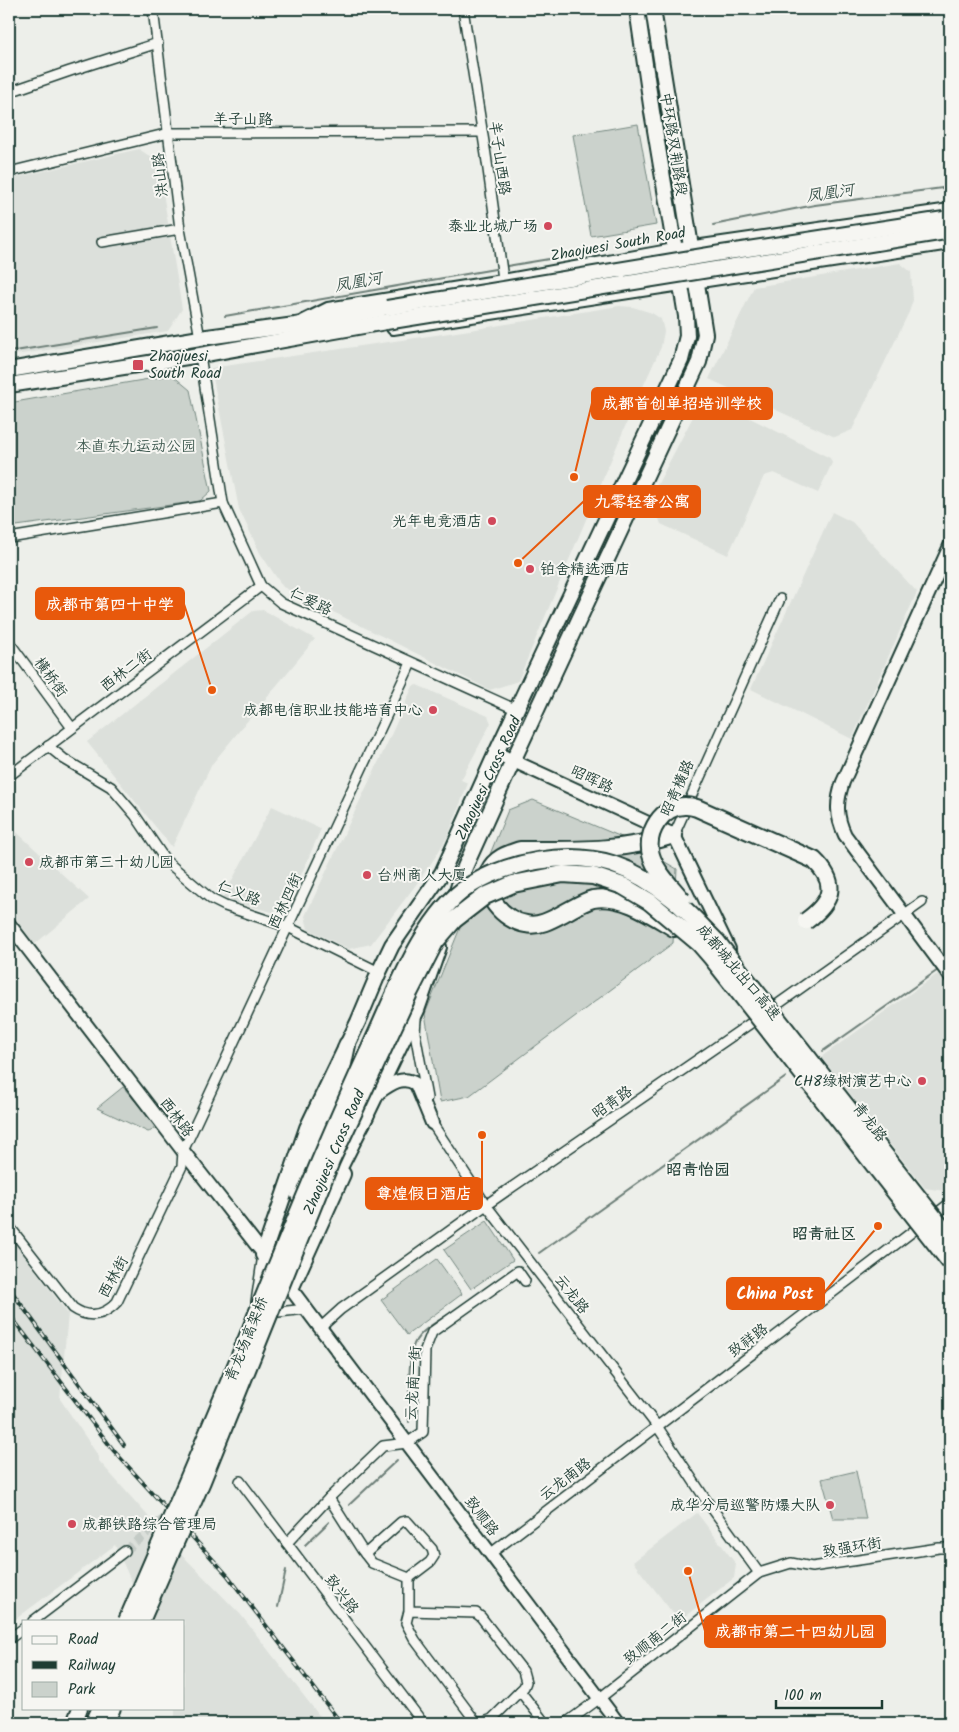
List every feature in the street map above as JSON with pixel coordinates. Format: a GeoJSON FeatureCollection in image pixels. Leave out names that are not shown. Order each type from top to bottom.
{"type":"FeatureCollection","features":[{"type":"Feature","properties":{"kind":"highway"},"geometry":{"type":"LineString","coordinates":[[717,942],[662,874],[651,854],[651,836],[657,822],[668,811],[676,807],[697,808],[814,860],[824,870],[830,892],[821,910],[806,921]]}},
{"type":"Feature","properties":{"kind":"highway"},"geometry":{"type":"LineString","coordinates":[[674,835],[651,842],[613,849],[520,850],[507,854],[497,860],[489,870],[487,881],[491,898],[506,915],[524,924],[533,925],[558,916],[587,901],[609,899],[634,906],[699,943]]}},
{"type":"Feature","properties":{"kind":"highway","name":"成都城北出口高速"},"geometry":{"type":"LineString","coordinates":[[372,1059],[421,939],[444,908],[468,887],[524,863],[551,859],[586,859],[611,864],[640,877],[674,900],[717,942],[950,1238]]}},
{"type":"Feature","properties":{"kind":"highway","name":"成都城北出口高速"},"geometry":{"type":"LineString","coordinates":[[372,1059],[435,942],[454,920],[485,896],[513,884],[563,874],[593,876],[623,886],[650,902],[699,943],[950,1262]]}},
{"type":"Feature","properties":{"kind":"highway"},"geometry":{"type":"LineString","coordinates":[[287,1256],[313,1150],[338,1087],[347,1045]]}},
{"type":"Feature","properties":{"kind":"highway","name":"青龙场高架桥"},"geometry":{"type":"LineString","coordinates":[[141,1620],[202,1481],[287,1256],[321,1156],[372,1059]]}},
{"type":"Feature","properties":{"kind":"highway"},"geometry":{"type":"LineString","coordinates":[[287,1256],[366,1114]]}},
{"type":"Feature","properties":{"kind":"highway","name":"青龙场高架桥"},"geometry":{"type":"LineString","coordinates":[[127,1620],[287,1256]]}},
{"type":"Feature","properties":{"kind":"highway"},"geometry":{"type":"LineString","coordinates":[[87,1723],[92,1710]]}},
{"type":"Feature","properties":{"kind":"highway"},"geometry":{"type":"LineString","coordinates":[[94,1723],[99,1710]]}},
{"type":"Feature","properties":{"kind":"main road","name":"中环路双荆路段"},"geometry":{"type":"LineString","coordinates":[[637,9],[674,250],[681,284]]}},
{"type":"Feature","properties":{"kind":"main road","name":"中环路双荆路段"},"geometry":{"type":"LineString","coordinates":[[653,9],[697,281]]}},
{"type":"Feature","properties":{"kind":"main road","name":"Zhaojuesi South Road"},"geometry":{"type":"LineString","coordinates":[[9,385],[200,355],[295,332],[715,254],[948,225]]}},
{"type":"Feature","properties":{"kind":"main road","name":"Zhaojuesi Cross Road"},"geometry":{"type":"LineString","coordinates":[[291,1289],[333,1200],[366,1114],[417,1010],[465,867],[699,362],[705,334],[697,281]]}},
{"type":"Feature","properties":{"kind":"main road","name":"Zhaojuesi Cross Road"},"geometry":{"type":"LineString","coordinates":[[263,1255],[308,1128],[379,972],[392,945],[442,873],[496,753],[681,360],[687,336],[681,284]]}},
{"type":"Feature","properties":{"kind":"main road","name":"Zhaojuesi South Road"},"geometry":{"type":"LineString","coordinates":[[9,370],[200,338],[295,332]]}},
{"type":"Feature","properties":{"kind":"main road"},"geometry":{"type":"LineString","coordinates":[[74,1723],[79,1710]]}},
{"type":"Feature","properties":{"kind":"main road"},"geometry":{"type":"LineString","coordinates":[[106,1723],[111,1710]]}},
{"type":"Feature","properties":{"kind":"street","name":"洪山路"},"geometry":{"type":"LineString","coordinates":[[154,9],[180,229],[200,338]]}},
{"type":"Feature","properties":{"kind":"street","name":"羊子山西路"},"geometry":{"type":"LineString","coordinates":[[463,9],[508,311]]}},
{"type":"Feature","properties":{"kind":"street"},"geometry":{"type":"LineString","coordinates":[[9,92],[158,43]]}},
{"type":"Feature","properties":{"kind":"street","name":"羊子山路"},"geometry":{"type":"LineString","coordinates":[[9,172],[169,133],[482,132]]}},
{"type":"Feature","properties":{"kind":"street","name":"Zhaojuesi South Road"},"geometry":{"type":"LineString","coordinates":[[295,332],[328,308],[503,281],[674,250],[948,225]]}},
{"type":"Feature","properties":{"kind":"street","name":"Zhaojuesi South Road"},"geometry":{"type":"LineString","coordinates":[[295,332],[331,337],[681,284],[948,225]]}},
{"type":"Feature","properties":{"kind":"street"},"geometry":{"type":"LineString","coordinates":[[102,242],[180,229]]}},
{"type":"Feature","properties":{"kind":"street","name":"仁爱路"},"geometry":{"type":"LineString","coordinates":[[200,355],[223,503],[261,586],[281,603],[517,710]]}},
{"type":"Feature","properties":{"kind":"street"},"geometry":{"type":"LineString","coordinates":[[9,538],[223,503]]}},
{"type":"Feature","properties":{"kind":"street"},"geometry":{"type":"LineString","coordinates":[[949,974],[845,835],[836,809],[838,796],[950,546]]}},
{"type":"Feature","properties":{"kind":"street","name":"西林二街"},"geometry":{"type":"LineString","coordinates":[[9,776],[261,586]]}},
{"type":"Feature","properties":{"kind":"street","name":"昭青横路"},"geometry":{"type":"LineString","coordinates":[[764,1014],[716,925],[674,835],[780,599]]}},
{"type":"Feature","properties":{"kind":"street","name":"横桥街"},"geometry":{"type":"LineString","coordinates":[[9,642],[72,728]]}},
{"type":"Feature","properties":{"kind":"street","name":"西林四街"},"geometry":{"type":"LineString","coordinates":[[183,1151],[411,662]]}},
{"type":"Feature","properties":{"kind":"street","name":"仁义路"},"geometry":{"type":"LineString","coordinates":[[48,746],[64,759],[111,787],[135,815],[166,861],[211,899],[225,906],[288,926],[379,972]]}},
{"type":"Feature","properties":{"kind":"street","name":"昭晖路"},"geometry":{"type":"LineString","coordinates":[[496,753],[674,835]]}},
{"type":"Feature","properties":{"kind":"street","name":"昭青路"},"geometry":{"type":"LineString","coordinates":[[320,1328],[342,1308],[486,1205],[764,1014],[922,902]]}},
{"type":"Feature","properties":{"kind":"street","name":"西林路"},"geometry":{"type":"LineString","coordinates":[[9,924],[320,1328]]}},
{"type":"Feature","properties":{"kind":"street","name":"云龙路"},"geometry":{"type":"LineString","coordinates":[[417,1010],[415,1033],[432,1123],[486,1205],[657,1426],[706,1500],[759,1574]]}},
{"type":"Feature","properties":{"kind":"street","name":"青龙路"},"geometry":{"type":"LineString","coordinates":[[764,1014],[950,1250]]}},
{"type":"Feature","properties":{"kind":"street"},"geometry":{"type":"LineString","coordinates":[[376,1095],[398,1080],[406,1079],[411,1081],[416,1084],[432,1123]]}},
{"type":"Feature","properties":{"kind":"street","name":"西林街"},"geometry":{"type":"LineString","coordinates":[[9,1226],[73,1308],[82,1314],[94,1315],[110,1310],[122,1296],[182,1166],[183,1151]]}},
{"type":"Feature","properties":{"kind":"street","name":"致祥路"},"geometry":{"type":"LineString","coordinates":[[657,1426],[950,1203]]}},
{"type":"Feature","properties":{"kind":"street"},"geometry":{"type":"LineString","coordinates":[[186,1500],[194,1486],[198,1453],[254,1314],[263,1255]]}},
{"type":"Feature","properties":{"kind":"street","name":"云龙南一街"},"geometry":{"type":"LineString","coordinates":[[407,1443],[423,1432],[425,1350],[432,1332],[518,1271],[525,1281]]}},
{"type":"Feature","properties":{"kind":"street"},"geometry":{"type":"LineString","coordinates":[[254,1314],[306,1309]]}},
{"type":"Feature","properties":{"kind":"street","name":"致顺路"},"geometry":{"type":"LineString","coordinates":[[320,1328],[618,1723]]}},
{"type":"Feature","properties":{"kind":"street","name":"云龙南路"},"geometry":{"type":"LineString","coordinates":[[490,1554],[657,1426]]}},
{"type":"Feature","properties":{"kind":"street"},"geometry":{"type":"LineString","coordinates":[[287,1544],[329,1498],[383,1446],[407,1443]]}},
{"type":"Feature","properties":{"kind":"street","name":"致兴路"},"geometry":{"type":"LineString","coordinates":[[240,1481],[423,1723]]}},
{"type":"Feature","properties":{"kind":"street"},"geometry":{"type":"LineString","coordinates":[[329,1498],[372,1563],[408,1578]]}},
{"type":"Feature","properties":{"kind":"street"},"geometry":{"type":"LineString","coordinates":[[365,1554],[401,1522],[407,1521],[432,1550],[434,1556],[430,1562],[408,1578]]}},
{"type":"Feature","properties":{"kind":"street","name":"致强环街"},"geometry":{"type":"LineString","coordinates":[[759,1574],[791,1563],[812,1567],[939,1548],[950,1548]]}},
{"type":"Feature","properties":{"kind":"street"},"geometry":{"type":"LineString","coordinates":[[34,1620],[125,1551]]}},
{"type":"Feature","properties":{"kind":"street","name":"致顺南二街"},"geometry":{"type":"LineString","coordinates":[[566,1723],[759,1574]]}},
{"type":"Feature","properties":{"kind":"street"},"geometry":{"type":"LineString","coordinates":[[408,1578],[409,1611],[406,1622],[415,1640],[476,1722],[492,1719],[524,1687],[526,1682],[523,1671],[476,1613],[409,1611]]}},
{"type":"Feature","properties":{"kind":"street"},"geometry":{"type":"LineString","coordinates":[[9,1639],[22,1629]]}},
{"type":"Feature","properties":{"kind":"street"},"geometry":{"type":"LineString","coordinates":[[520,1691],[545,1723]]}},
{"type":"Feature","properties":{"kind":"shaded area"},"geometry":{"type":"Polygon","coordinates":[[[139,149],[158,162],[182,309],[168,331],[9,356],[9,179],[139,149]]]}},
{"type":"Feature","properties":{"kind":"shaded area"},"geometry":{"type":"Polygon","coordinates":[[[900,263],[911,272],[913,300],[852,430],[835,437],[709,379],[754,287],[900,263]]]}},
{"type":"Feature","properties":{"kind":"shaded area"},"geometry":{"type":"Polygon","coordinates":[[[619,306],[633,307],[652,313],[661,319],[664,331],[661,347],[627,422],[518,681],[490,690],[283,587],[260,553],[239,509],[211,368],[619,306]]]}},
{"type":"Feature","properties":{"kind":"shaded area"},"geometry":{"type":"Polygon","coordinates":[[[718,402],[830,458],[832,463],[818,493],[774,473],[764,476],[728,555],[661,524],[651,497],[698,407],[718,402]]]}},
{"type":"Feature","properties":{"kind":"shaded area"},"geometry":{"type":"Polygon","coordinates":[[[832,512],[852,522],[917,592],[852,739],[751,689],[832,512]]]}},
{"type":"Feature","properties":{"kind":"shaded area"},"geometry":{"type":"Polygon","coordinates":[[[263,610],[315,639],[212,764],[172,847],[87,742],[253,611],[263,610]]]}},
{"type":"Feature","properties":{"kind":"shaded area"},"geometry":{"type":"Polygon","coordinates":[[[417,685],[488,716],[491,723],[461,780],[468,783],[448,836],[434,859],[371,944],[349,949],[308,929],[305,916],[413,686],[417,685]]]}},
{"type":"Feature","properties":{"kind":"shaded area"},"geometry":{"type":"Polygon","coordinates":[[[272,806],[321,829],[288,905],[272,912],[222,899],[272,806]]]}},
{"type":"Feature","properties":{"kind":"shaded area","name":"成都市第三十幼儿园"},"geometry":{"type":"Polygon","coordinates":[[[9,825],[89,899],[35,944],[9,910],[9,825]]]}},
{"type":"Feature","properties":{"kind":"shaded area"},"geometry":{"type":"Polygon","coordinates":[[[950,965],[950,1187],[945,1191],[925,1188],[821,1057],[950,965]]]}},
{"type":"Feature","properties":{"kind":"shaded area"},"geometry":{"type":"Polygon","coordinates":[[[9,1235],[68,1314],[60,1399],[99,1457],[99,1461],[187,1560],[241,1615],[325,1723],[175,1723],[175,1710],[185,1710],[185,1620],[149,1620],[115,1545],[9,1624],[9,1235]]]}},
{"type":"Feature","properties":{"kind":"shaded area"},"geometry":{"type":"Polygon","coordinates":[[[697,1513],[736,1564],[734,1578],[679,1621],[633,1562],[697,1513]]]}},
{"type":"Feature","properties":{"kind":"green space"},"geometry":{"type":"Polygon","coordinates":[[[638,124],[656,225],[591,236],[573,135],[638,124]]]}},
{"type":"Feature","properties":{"kind":"green space","name":"本直东九运动公园"},"geometry":{"type":"Polygon","coordinates":[[[172,375],[190,390],[211,491],[200,501],[9,527],[9,403],[172,375]]]}},
{"type":"Feature","properties":{"kind":"green space"},"geometry":{"type":"Polygon","coordinates":[[[533,800],[624,838],[677,869],[673,943],[469,1096],[440,1102],[425,1014],[508,810],[533,800]]]}},
{"type":"Feature","properties":{"kind":"green space"},"geometry":{"type":"Polygon","coordinates":[[[123,1087],[155,1124],[151,1131],[148,1132],[97,1108],[123,1087]]]}},
{"type":"Feature","properties":{"kind":"green space"},"geometry":{"type":"Polygon","coordinates":[[[487,1221],[513,1260],[471,1289],[444,1250],[487,1221]]]}},
{"type":"Feature","properties":{"kind":"green space"},"geometry":{"type":"Polygon","coordinates":[[[437,1259],[462,1294],[407,1335],[381,1300],[437,1259]]]}},
{"type":"Feature","properties":{"kind":"green space"},"geometry":{"type":"Polygon","coordinates":[[[856,1471],[866,1519],[833,1519],[822,1479],[856,1471]]]}},
{"type":"Feature","properties":{"kind":"waterway","name":"凤凰河"},"geometry":{"type":"LineString","coordinates":[[713,225],[815,205],[950,187]]}},
{"type":"Feature","properties":{"kind":"waterway","name":"凤凰河"},"geometry":{"type":"LineString","coordinates":[[614,243],[646,236]]}},
{"type":"Feature","properties":{"kind":"waterway","name":"凤凰河"},"geometry":{"type":"LineString","coordinates":[[507,266],[549,259]]}},
{"type":"Feature","properties":{"kind":"waterway","name":"凤凰河"},"geometry":{"type":"LineString","coordinates":[[225,316],[495,269]]}},
{"type":"Feature","properties":{"kind":"waterway","name":"凤凰河"},"geometry":{"type":"LineString","coordinates":[[9,352],[157,328]]}},
{"type":"Feature","properties":{"kind":"waterway"},"geometry":{"type":"LineString","coordinates":[[823,1051],[938,970]]}},
{"type":"Feature","properties":{"kind":"waterway"},"geometry":{"type":"LineString","coordinates":[[539,1253],[786,1077]]}},
{"type":"Feature","properties":{"kind":"waterway"},"geometry":{"type":"LineString","coordinates":[[409,1422],[410,1371],[414,1344],[421,1334],[453,1312]]}},
{"type":"Feature","properties":{"kind":"waterway"},"geometry":{"type":"LineString","coordinates":[[349,1505],[397,1460]]}},
{"type":"Feature","properties":{"kind":"waterway"},"geometry":{"type":"LineString","coordinates":[[305,1545],[329,1522]]}},
{"type":"Feature","properties":{"kind":"waterway"},"geometry":{"type":"LineString","coordinates":[[278,1607],[286,1570]]}},
{"type":"Feature","properties":{"kind":"tunnel"},"geometry":{"type":"LineString","coordinates":[[125,1551],[171,1513]]}},
{"type":"Feature","properties":{"kind":"railway"},"geometry":{"type":"LineString","coordinates":[[9,1288],[124,1445]]}},
{"type":"Feature","properties":{"kind":"railway"},"geometry":{"type":"LineString","coordinates":[[9,1314],[114,1451],[228,1576],[341,1723]]}},
{"type":"Feature","properties":{"kind":"place","name":"泰业北城广场"},"geometry":{"type":"Point","coordinates":[548,226]}},
{"type":"Feature","properties":{"kind":"place","name":"Zhaojuesi South Road"},"geometry":{"type":"Point","coordinates":[138,365]}},
{"type":"Feature","properties":{"kind":"place","name":"成都首创单招培训学校"},"geometry":{"type":"Point","coordinates":[574,477]}},
{"type":"Feature","properties":{"kind":"place","name":"光年电竞酒店"},"geometry":{"type":"Point","coordinates":[492,521]}},
{"type":"Feature","properties":{"kind":"place","name":"九零轻奢公寓"},"geometry":{"type":"Point","coordinates":[518,563]}},
{"type":"Feature","properties":{"kind":"place","name":"铂舍精选酒店"},"geometry":{"type":"Point","coordinates":[530,569]}},
{"type":"Feature","properties":{"kind":"place","name":"成都市第四十中学"},"geometry":{"type":"Point","coordinates":[212,690]}},
{"type":"Feature","properties":{"kind":"place","name":"成都电信职业技能培育中心"},"geometry":{"type":"Point","coordinates":[433,710]}},
{"type":"Feature","properties":{"kind":"place","name":"成都市第三十幼儿园"},"geometry":{"type":"Point","coordinates":[29,862]}},
{"type":"Feature","properties":{"kind":"place","name":"台州商人大厦"},"geometry":{"type":"Point","coordinates":[367,875]}},
{"type":"Feature","properties":{"kind":"place","name":"CH8绿树演艺中心"},"geometry":{"type":"Point","coordinates":[922,1081]}},
{"type":"Feature","properties":{"kind":"place","name":"尊煌假日酒店"},"geometry":{"type":"Point","coordinates":[482,1135]}},
{"type":"Feature","properties":{"kind":"place","name":"China Post"},"geometry":{"type":"Point","coordinates":[878,1226]}},
{"type":"Feature","properties":{"kind":"place","name":"成华分局巡警防爆大队"},"geometry":{"type":"Point","coordinates":[830,1505]}},
{"type":"Feature","properties":{"kind":"place","name":"成都铁路综合管理局"},"geometry":{"type":"Point","coordinates":[72,1524]}},
{"type":"Feature","properties":{"kind":"place","name":"成都市第二十四幼儿园"},"geometry":{"type":"Point","coordinates":[688,1571]}},
{"type":"Feature","properties":{"kind":"district","name":"昭青怡园"},"geometry":{"type":"Point","coordinates":[698,1169]}},
{"type":"Feature","properties":{"kind":"district","name":"昭青社区"},"geometry":{"type":"Point","coordinates":[824,1233]}}]}
